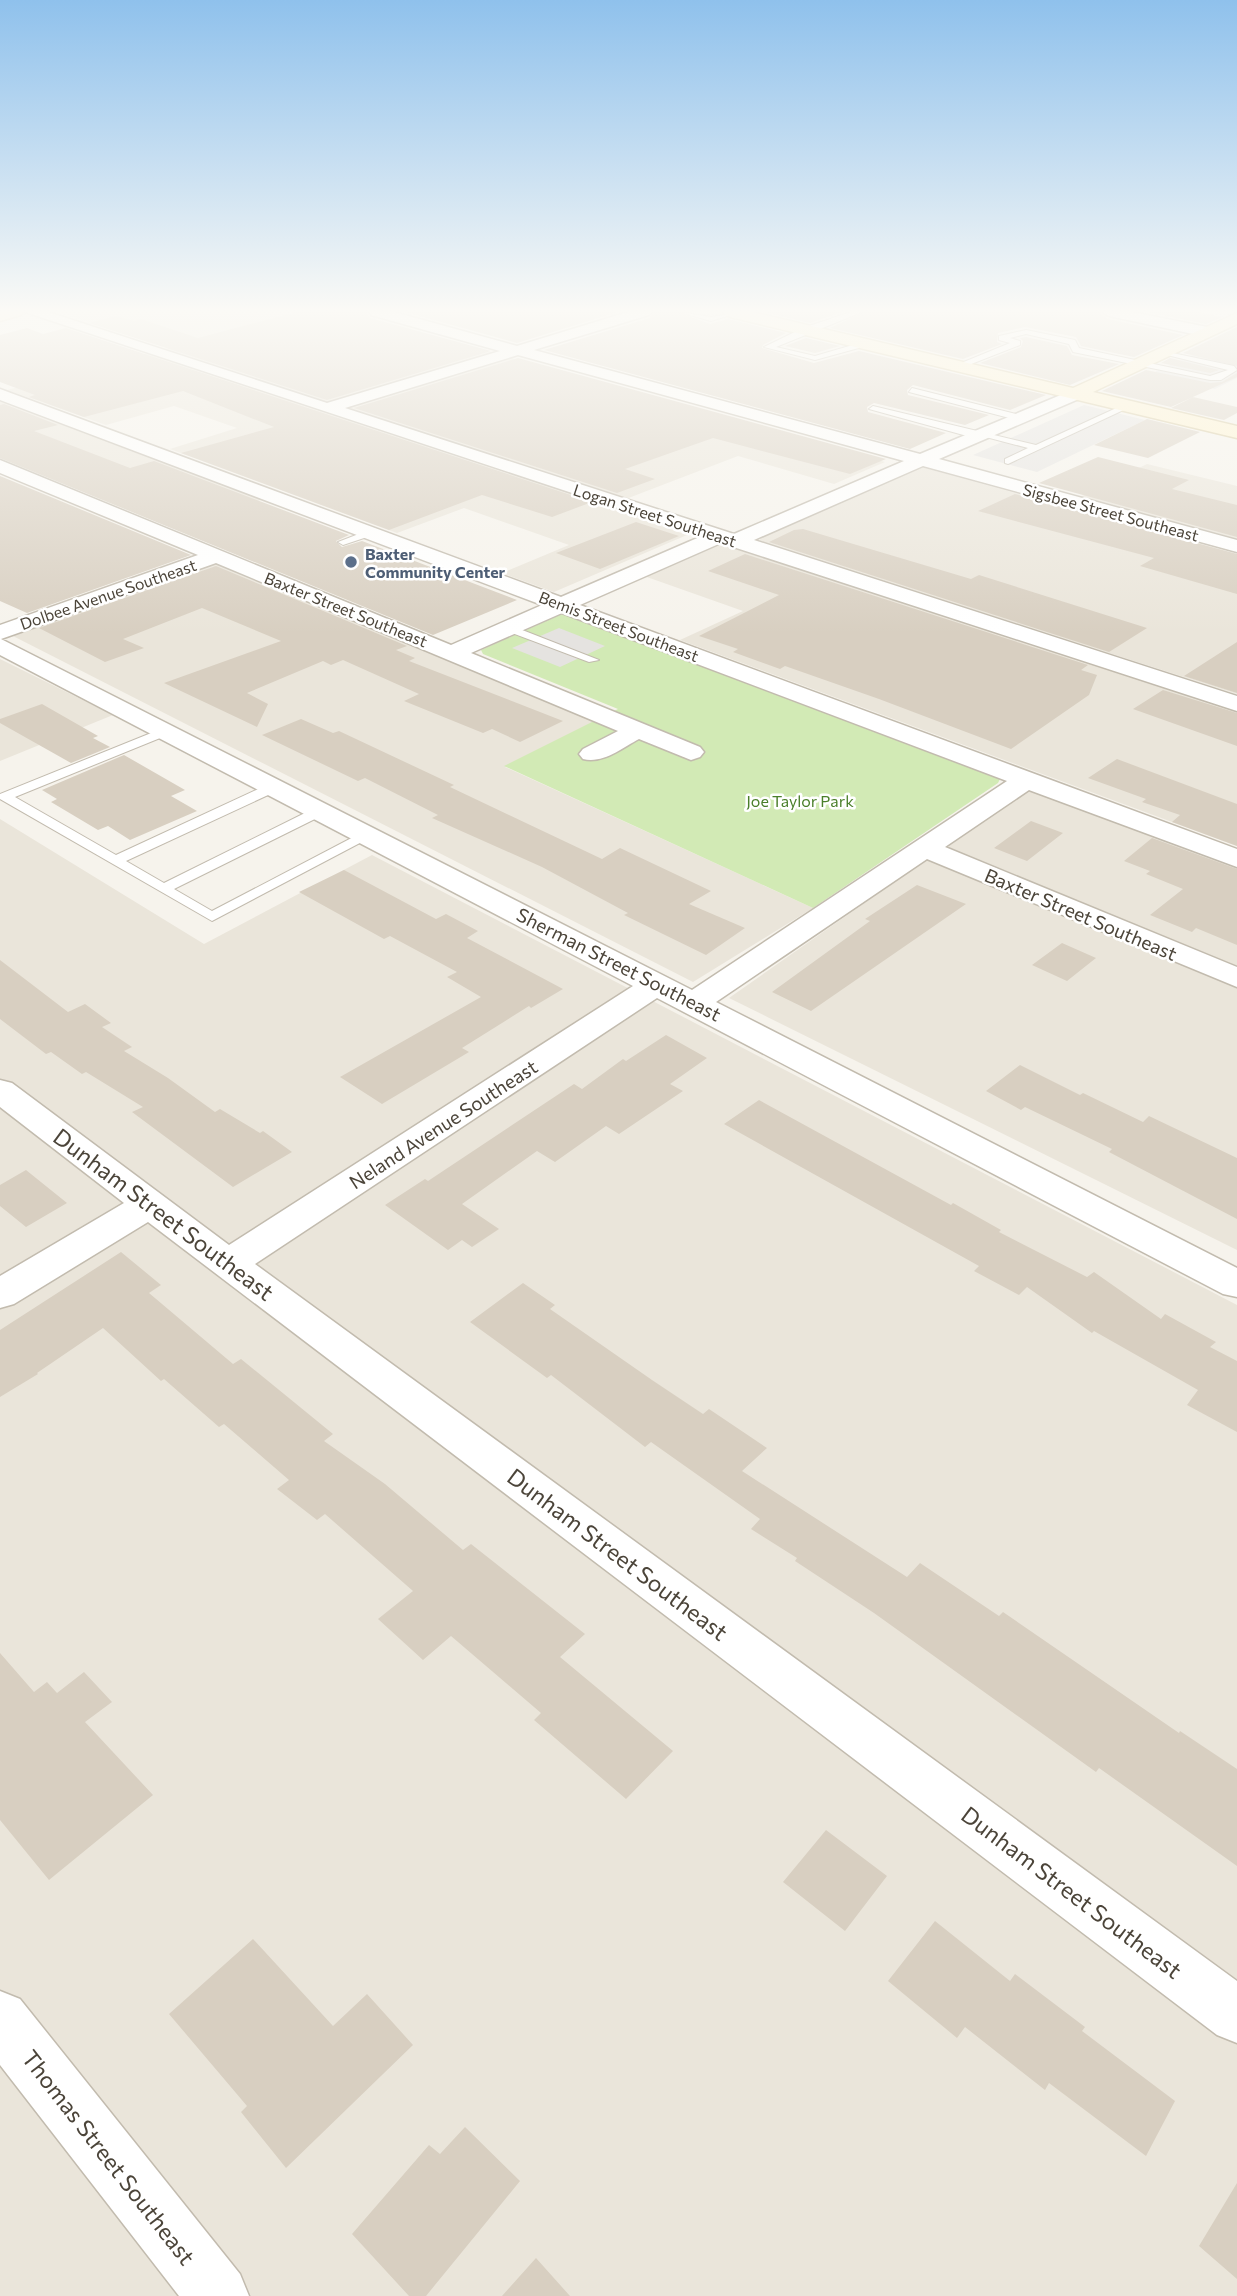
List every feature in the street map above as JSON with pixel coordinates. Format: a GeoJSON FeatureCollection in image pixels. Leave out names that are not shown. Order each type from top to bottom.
{"type":"FeatureCollection","features":[{"type":"Feature","properties":{"kind":"main road"},"geometry":{"type":"LineString","coordinates":[[1183,419],[1237,432]]}},
{"type":"Feature","properties":{"kind":"street","name":"Bemis Street Southeast"},"geometry":{"type":"LineString","coordinates":[[67,419],[1237,859]]}},
{"type":"Feature","properties":{"kind":"street","name":"Logan Street Southeast"},"geometry":{"type":"LineString","coordinates":[[361,419],[1237,704]]}},
{"type":"Feature","properties":{"kind":"street","name":"Sigsbee Street Southeast"},"geometry":{"type":"LineString","coordinates":[[770,419],[1237,546]]}},
{"type":"Feature","properties":{"kind":"street"},"geometry":{"type":"LineString","coordinates":[[451,653],[561,605],[1018,419]]}},
{"type":"Feature","properties":{"kind":"street","name":"Baxter Street Southeast"},"geometry":{"type":"LineString","coordinates":[[0,466],[691,752]]}},
{"type":"Feature","properties":{"kind":"street","name":"Dolbee Avenue Southeast"},"geometry":{"type":"LineString","coordinates":[[0,632],[216,556]]}},
{"type":"Feature","properties":{"kind":"street","name":"Sherman Street Southeast"},"geometry":{"type":"LineString","coordinates":[[0,646],[1237,1284]]}},
{"type":"Feature","properties":{"kind":"street"},"geometry":{"type":"LineString","coordinates":[[592,754],[638,730]]}},
{"type":"Feature","properties":{"kind":"street"},"geometry":{"type":"LineString","coordinates":[[694,1003],[1026,780]]}},
{"type":"Feature","properties":{"kind":"street","name":"Baxter Street Southeast"},"geometry":{"type":"LineString","coordinates":[[926,849],[1237,978]]}},
{"type":"Feature","properties":{"kind":"street","name":"Neland Avenue Southeast"},"geometry":{"type":"LineString","coordinates":[[228,1264],[657,984]]}},
{"type":"Feature","properties":{"kind":"street","name":"Dunham Street Southeast"},"geometry":{"type":"LineString","coordinates":[[0,1090],[228,1264],[1237,2015]]}},
{"type":"Feature","properties":{"kind":"street"},"geometry":{"type":"LineString","coordinates":[[0,1294],[150,1204]]}},
{"type":"Feature","properties":{"kind":"street","name":"Thomas Street Southeast"},"geometry":{"type":"LineString","coordinates":[[0,2019],[218,2296]]}},
{"type":"Feature","properties":{"kind":"lane"},"geometry":{"type":"LineString","coordinates":[[915,419],[1037,448]]}},
{"type":"Feature","properties":{"kind":"lane"},"geometry":{"type":"LineString","coordinates":[[1008,461],[1100,419]]}},
{"type":"Feature","properties":{"kind":"lane"},"geometry":{"type":"LineString","coordinates":[[343,542],[369,533]]}},
{"type":"Feature","properties":{"kind":"lane"},"geometry":{"type":"LineString","coordinates":[[508,628],[593,660]]}},
{"type":"Feature","properties":{"kind":"lane"},"geometry":{"type":"LineString","coordinates":[[166,731],[5,797],[212,917],[368,835]]}},
{"type":"Feature","properties":{"kind":"lane"},"geometry":{"type":"LineString","coordinates":[[115,861],[274,787]]}},
{"type":"Feature","properties":{"kind":"lane"},"geometry":{"type":"LineString","coordinates":[[163,889],[320,811]]}},
{"type":"Feature","properties":{"kind":"shaded area"},"geometry":{"type":"Polygon","coordinates":[[[0,419],[59,419],[267,498],[174,529],[0,458],[0,419]]]}},
{"type":"Feature","properties":{"kind":"shaded area"},"geometry":{"type":"Polygon","coordinates":[[[89,419],[127,419],[106,425],[89,419]]]}},
{"type":"Feature","properties":{"kind":"shaded area"},"geometry":{"type":"Polygon","coordinates":[[[212,419],[731,419],[885,462],[834,484],[738,456],[605,507],[687,535],[554,592],[502,573],[569,545],[464,508],[397,533],[170,449],[237,428],[212,419]]]}},
{"type":"Feature","properties":{"kind":"shaded area"},"geometry":{"type":"Polygon","coordinates":[[[1053,419],[1145,420],[1037,472],[973,455],[1053,419]]]}},
{"type":"Feature","properties":{"kind":"shaded area"},"geometry":{"type":"Polygon","coordinates":[[[1147,464],[1237,486],[1237,541],[1078,498],[1147,464]]]}},
{"type":"Feature","properties":{"kind":"shaded area"},"geometry":{"type":"Polygon","coordinates":[[[921,467],[1237,554],[1237,694],[760,541],[761,535],[921,467]]]}},
{"type":"Feature","properties":{"kind":"shaded area"},"geometry":{"type":"Polygon","coordinates":[[[722,542],[1237,710],[1237,846],[680,640],[743,611],[644,576],[722,542]]]}},
{"type":"Feature","properties":{"kind":"shaded area"},"geometry":{"type":"Polygon","coordinates":[[[217,563],[596,721],[505,767],[813,908],[693,982],[13,636],[217,563]]]}},
{"type":"Feature","properties":{"kind":"shaded area"},"geometry":{"type":"Polygon","coordinates":[[[559,628],[605,646],[560,667],[512,648],[559,628]]]}},
{"type":"Feature","properties":{"kind":"shaded area"},"geometry":{"type":"Polygon","coordinates":[[[0,659],[113,715],[0,761],[0,659]]]}},
{"type":"Feature","properties":{"kind":"shaded area"},"geometry":{"type":"Polygon","coordinates":[[[1030,787],[1237,866],[1237,1250],[729,998],[1030,787]]]}},
{"type":"Feature","properties":{"kind":"shaded area"},"geometry":{"type":"Polygon","coordinates":[[[0,819],[204,944],[372,855],[1237,1305],[1237,2296],[0,2296],[0,819]]]}},
{"type":"Feature","properties":{"kind":"green space","name":"Joe Taylor Park"},"geometry":{"type":"Polygon","coordinates":[[[564,613],[995,774],[1000,779],[998,783],[813,908],[504,766],[618,709],[483,654],[481,650],[564,613]]]}},
{"type":"Feature","properties":{"kind":"building"},"geometry":{"type":"Polygon","coordinates":[[[0,419],[43,419],[58,425],[34,431],[130,468],[154,461],[349,535],[336,541],[342,547],[362,541],[517,600],[433,635],[0,458],[0,419]]]}},
{"type":"Feature","properties":{"kind":"building"},"geometry":{"type":"Polygon","coordinates":[[[254,419],[342,419],[592,502],[552,517],[482,495],[389,530],[181,453],[274,427],[254,419]]]}},
{"type":"Feature","properties":{"kind":"building"},"geometry":{"type":"Polygon","coordinates":[[[388,419],[741,419],[886,459],[850,474],[713,438],[625,469],[655,479],[617,493],[388,419]]]}},
{"type":"Feature","properties":{"kind":"building"},"geometry":{"type":"Polygon","coordinates":[[[800,419],[895,419],[946,433],[910,449],[800,419]]]}},
{"type":"Feature","properties":{"kind":"building"},"geometry":{"type":"Polygon","coordinates":[[[941,419],[979,419],[965,425],[941,419]]]}},
{"type":"Feature","properties":{"kind":"building"},"geometry":{"type":"Polygon","coordinates":[[[1147,419],[1200,432],[1148,458],[1094,445],[1147,419]]]}},
{"type":"Feature","properties":{"kind":"building"},"geometry":{"type":"Polygon","coordinates":[[[1098,457],[1189,480],[1172,489],[1237,505],[1237,537],[1039,483],[1098,457]]]}},
{"type":"Feature","properties":{"kind":"building"},"geometry":{"type":"Polygon","coordinates":[[[0,476],[191,555],[27,613],[0,601],[0,476]]]}},
{"type":"Feature","properties":{"kind":"building"},"geometry":{"type":"Polygon","coordinates":[[[1015,494],[1237,554],[1237,594],[1140,566],[1154,558],[978,511],[1015,494]]]}},
{"type":"Feature","properties":{"kind":"building"},"geometry":{"type":"Polygon","coordinates":[[[636,522],[679,536],[600,569],[556,553],[636,522]]]}},
{"type":"Feature","properties":{"kind":"building"},"geometry":{"type":"Polygon","coordinates":[[[803,529],[971,579],[979,575],[1147,628],[1109,652],[769,542],[794,530],[803,529]]]}},
{"type":"Feature","properties":{"kind":"building"},"geometry":{"type":"Polygon","coordinates":[[[745,554],[1088,665],[1081,670],[1097,675],[1089,695],[1011,749],[785,666],[780,669],[733,652],[738,649],[699,636],[779,595],[708,571],[745,554]]]}},
{"type":"Feature","properties":{"kind":"building"},"geometry":{"type":"Polygon","coordinates":[[[216,566],[407,646],[396,650],[415,658],[409,661],[563,721],[520,742],[492,729],[483,733],[404,701],[419,694],[343,660],[331,665],[323,661],[247,693],[268,704],[257,727],[164,683],[281,641],[202,608],[123,639],[144,648],[105,662],[39,628],[216,566]]]}},
{"type":"Feature","properties":{"kind":"building"},"geometry":{"type":"Polygon","coordinates":[[[1237,642],[1237,693],[1184,676],[1237,642]]]}},
{"type":"Feature","properties":{"kind":"building"},"geometry":{"type":"Polygon","coordinates":[[[1163,690],[1237,713],[1237,746],[1133,709],[1163,690]]]}},
{"type":"Feature","properties":{"kind":"building"},"geometry":{"type":"Polygon","coordinates":[[[42,704],[98,736],[93,738],[110,747],[71,763],[0,723],[0,719],[42,704]]]}},
{"type":"Feature","properties":{"kind":"building"},"geometry":{"type":"Polygon","coordinates":[[[301,719],[333,733],[339,731],[602,859],[620,848],[711,891],[689,904],[745,928],[706,955],[624,915],[628,913],[542,867],[432,818],[438,815],[365,778],[358,781],[262,735],[301,719]]]}},
{"type":"Feature","properties":{"kind":"building"},"geometry":{"type":"Polygon","coordinates":[[[124,755],[185,790],[171,796],[197,811],[130,840],[108,826],[98,830],[51,802],[57,799],[42,790],[124,755]]]}},
{"type":"Feature","properties":{"kind":"building"},"geometry":{"type":"Polygon","coordinates":[[[1117,759],[1237,804],[1237,846],[1172,822],[1180,815],[1142,802],[1146,799],[1088,778],[1117,759]]]}},
{"type":"Feature","properties":{"kind":"building"},"geometry":{"type":"Polygon","coordinates":[[[1031,821],[1063,833],[1027,861],[994,848],[1031,821]]]}},
{"type":"Feature","properties":{"kind":"building"},"geometry":{"type":"Polygon","coordinates":[[[1152,838],[1237,869],[1237,945],[1196,928],[1192,932],[1150,915],[1183,889],[1146,874],[1150,871],[1124,861],[1152,838]]]}},
{"type":"Feature","properties":{"kind":"building"},"geometry":{"type":"Polygon","coordinates":[[[344,870],[436,919],[446,914],[478,931],[467,938],[563,989],[531,1008],[529,1006],[462,1048],[469,1052],[382,1104],[340,1077],[481,997],[447,977],[457,972],[390,936],[384,939],[299,892],[344,870]]]}},
{"type":"Feature","properties":{"kind":"building"},"geometry":{"type":"Polygon","coordinates":[[[917,885],[966,904],[811,1011],[772,992],[870,921],[865,919],[917,885]]]}},
{"type":"Feature","properties":{"kind":"building"},"geometry":{"type":"Polygon","coordinates":[[[1062,943],[1096,958],[1067,981],[1032,965],[1062,943]]]}},
{"type":"Feature","properties":{"kind":"building"},"geometry":{"type":"Polygon","coordinates":[[[0,960],[68,1012],[85,1004],[111,1023],[102,1027],[132,1047],[124,1051],[215,1112],[220,1109],[260,1133],[263,1131],[292,1152],[233,1187],[132,1112],[143,1107],[86,1072],[82,1074],[51,1052],[46,1054],[0,1019],[0,960]]]}},
{"type":"Feature","properties":{"kind":"building"},"geometry":{"type":"Polygon","coordinates":[[[666,1035],[707,1058],[670,1084],[683,1091],[619,1134],[606,1126],[555,1162],[537,1151],[462,1204],[499,1229],[472,1247],[462,1240],[448,1250],[385,1205],[425,1179],[428,1181],[574,1084],[582,1089],[623,1059],[626,1061],[666,1035]]]}},
{"type":"Feature","properties":{"kind":"building"},"geometry":{"type":"Polygon","coordinates":[[[1020,1065],[1143,1122],[1149,1116],[1237,1158],[1237,1219],[1109,1152],[1112,1149],[1025,1107],[1021,1110],[986,1091],[1020,1065]]]}},
{"type":"Feature","properties":{"kind":"building"},"geometry":{"type":"Polygon","coordinates":[[[759,1100],[951,1205],[953,1203],[1001,1230],[999,1232],[1087,1277],[1094,1272],[1161,1319],[1165,1314],[1216,1342],[1210,1347],[1237,1361],[1237,1432],[1187,1405],[1198,1390],[1094,1331],[1092,1333],[1027,1287],[1019,1295],[974,1271],[979,1266],[724,1124],[759,1100]]]}},
{"type":"Feature","properties":{"kind":"building"},"geometry":{"type":"Polygon","coordinates":[[[26,1170],[67,1203],[26,1227],[0,1206],[0,1185],[26,1170]]]}},
{"type":"Feature","properties":{"kind":"building"},"geometry":{"type":"Polygon","coordinates":[[[121,1252],[161,1285],[149,1293],[233,1364],[241,1359],[333,1434],[324,1441],[385,1484],[463,1550],[471,1544],[585,1634],[560,1657],[673,1751],[626,1799],[534,1720],[541,1713],[451,1636],[423,1660],[378,1619],[413,1591],[325,1514],[317,1520],[277,1489],[289,1480],[224,1424],[219,1427],[164,1379],[161,1381],[103,1328],[0,1397],[0,1330],[121,1252]]]}},
{"type":"Feature","properties":{"kind":"building"},"geometry":{"type":"Polygon","coordinates":[[[523,1283],[555,1305],[550,1309],[652,1380],[703,1414],[709,1409],[767,1448],[742,1471],[907,1577],[920,1563],[999,1616],[1003,1612],[1179,1733],[1180,1731],[1237,1769],[1237,1866],[1099,1768],[1096,1772],[874,1613],[795,1561],[797,1558],[751,1529],[760,1519],[651,1442],[645,1447],[551,1375],[547,1378],[470,1322],[523,1283]]]}},
{"type":"Feature","properties":{"kind":"building"},"geometry":{"type":"Polygon","coordinates":[[[0,1653],[34,1692],[47,1682],[57,1693],[84,1672],[112,1702],[85,1722],[153,1795],[49,1880],[0,1820],[0,1653]]]}},
{"type":"Feature","properties":{"kind":"building"},"geometry":{"type":"Polygon","coordinates":[[[826,1830],[887,1876],[845,1931],[783,1882],[826,1830]]]}},
{"type":"Feature","properties":{"kind":"building"},"geometry":{"type":"Polygon","coordinates":[[[935,1921],[1010,1981],[1015,1974],[1085,2027],[1082,2031],[1175,2101],[1146,2156],[1049,2083],[1045,2090],[965,2027],[957,2038],[888,1981],[935,1921]]]}},
{"type":"Feature","properties":{"kind":"building"},"geometry":{"type":"Polygon","coordinates":[[[253,1939],[333,2026],[367,1994],[413,2045],[286,2168],[241,2112],[247,2106],[169,2014],[253,1939]]]}},
{"type":"Feature","properties":{"kind":"building"},"geometry":{"type":"Polygon","coordinates":[[[465,2127],[520,2181],[426,2296],[409,2296],[352,2234],[429,2145],[440,2154],[465,2127]]]}},
{"type":"Feature","properties":{"kind":"building"},"geometry":{"type":"Polygon","coordinates":[[[1237,2183],[1237,2279],[1199,2246],[1237,2183]]]}},
{"type":"Feature","properties":{"kind":"building"},"geometry":{"type":"Polygon","coordinates":[[[536,2258],[570,2296],[502,2296],[536,2258]]]}},
{"type":"Feature","properties":{"kind":"place","name":"Baxter Community Center"},"geometry":{"type":"Point","coordinates":[351,562]}}]}
